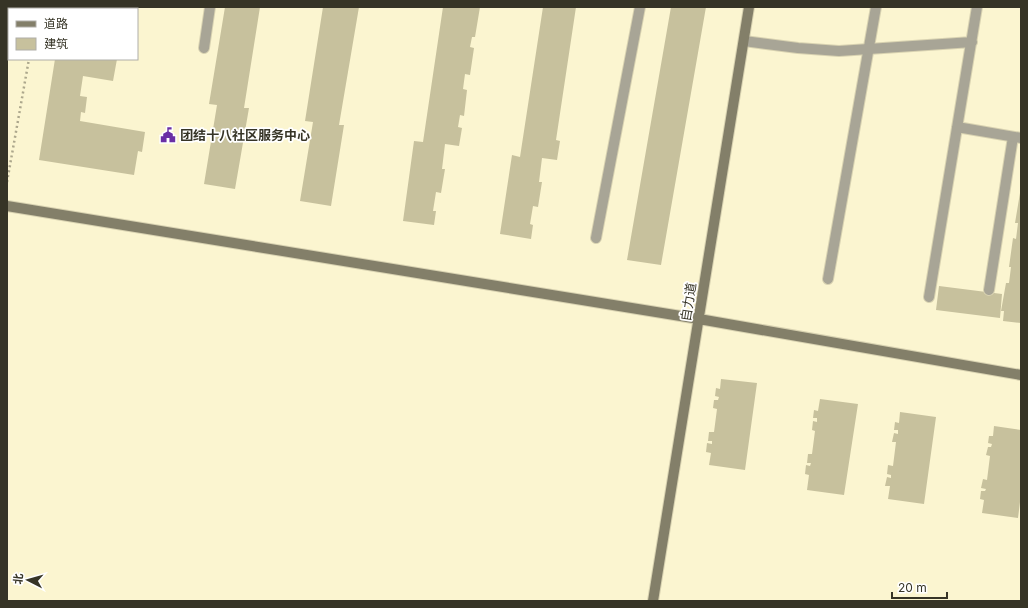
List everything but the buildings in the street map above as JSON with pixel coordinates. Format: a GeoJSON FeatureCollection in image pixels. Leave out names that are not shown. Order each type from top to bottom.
{"type":"FeatureCollection","features":[{"type":"Feature","properties":{"kind":"main road","name":"自力道"},"geometry":{"type":"LineString","coordinates":[[653,601],[749,7]]}},
{"type":"Feature","properties":{"kind":"main road"},"geometry":{"type":"LineString","coordinates":[[7,206],[699,319],[1021,376]]}},
{"type":"Feature","properties":{"kind":"street"},"geometry":{"type":"LineString","coordinates":[[204,48],[210,7]]}},
{"type":"Feature","properties":{"kind":"street"},"geometry":{"type":"LineString","coordinates":[[596,238],[640,7]]}},
{"type":"Feature","properties":{"kind":"street"},"geometry":{"type":"LineString","coordinates":[[828,279],[876,7]]}},
{"type":"Feature","properties":{"kind":"street"},"geometry":{"type":"LineString","coordinates":[[928,297],[978,7]]}},
{"type":"Feature","properties":{"kind":"street"},"geometry":{"type":"LineString","coordinates":[[744,41],[839,51],[972,42]]}},
{"type":"Feature","properties":{"kind":"street"},"geometry":{"type":"LineString","coordinates":[[957,127],[1017,138],[989,290]]}},
{"type":"Feature","properties":{"kind":"path"},"geometry":{"type":"LineString","coordinates":[[7,182],[29,60]]}},
{"type":"Feature","properties":{"kind":"place","name":"团结十八社区服务中心"},"geometry":{"type":"Point","coordinates":[168,135]}}]}
